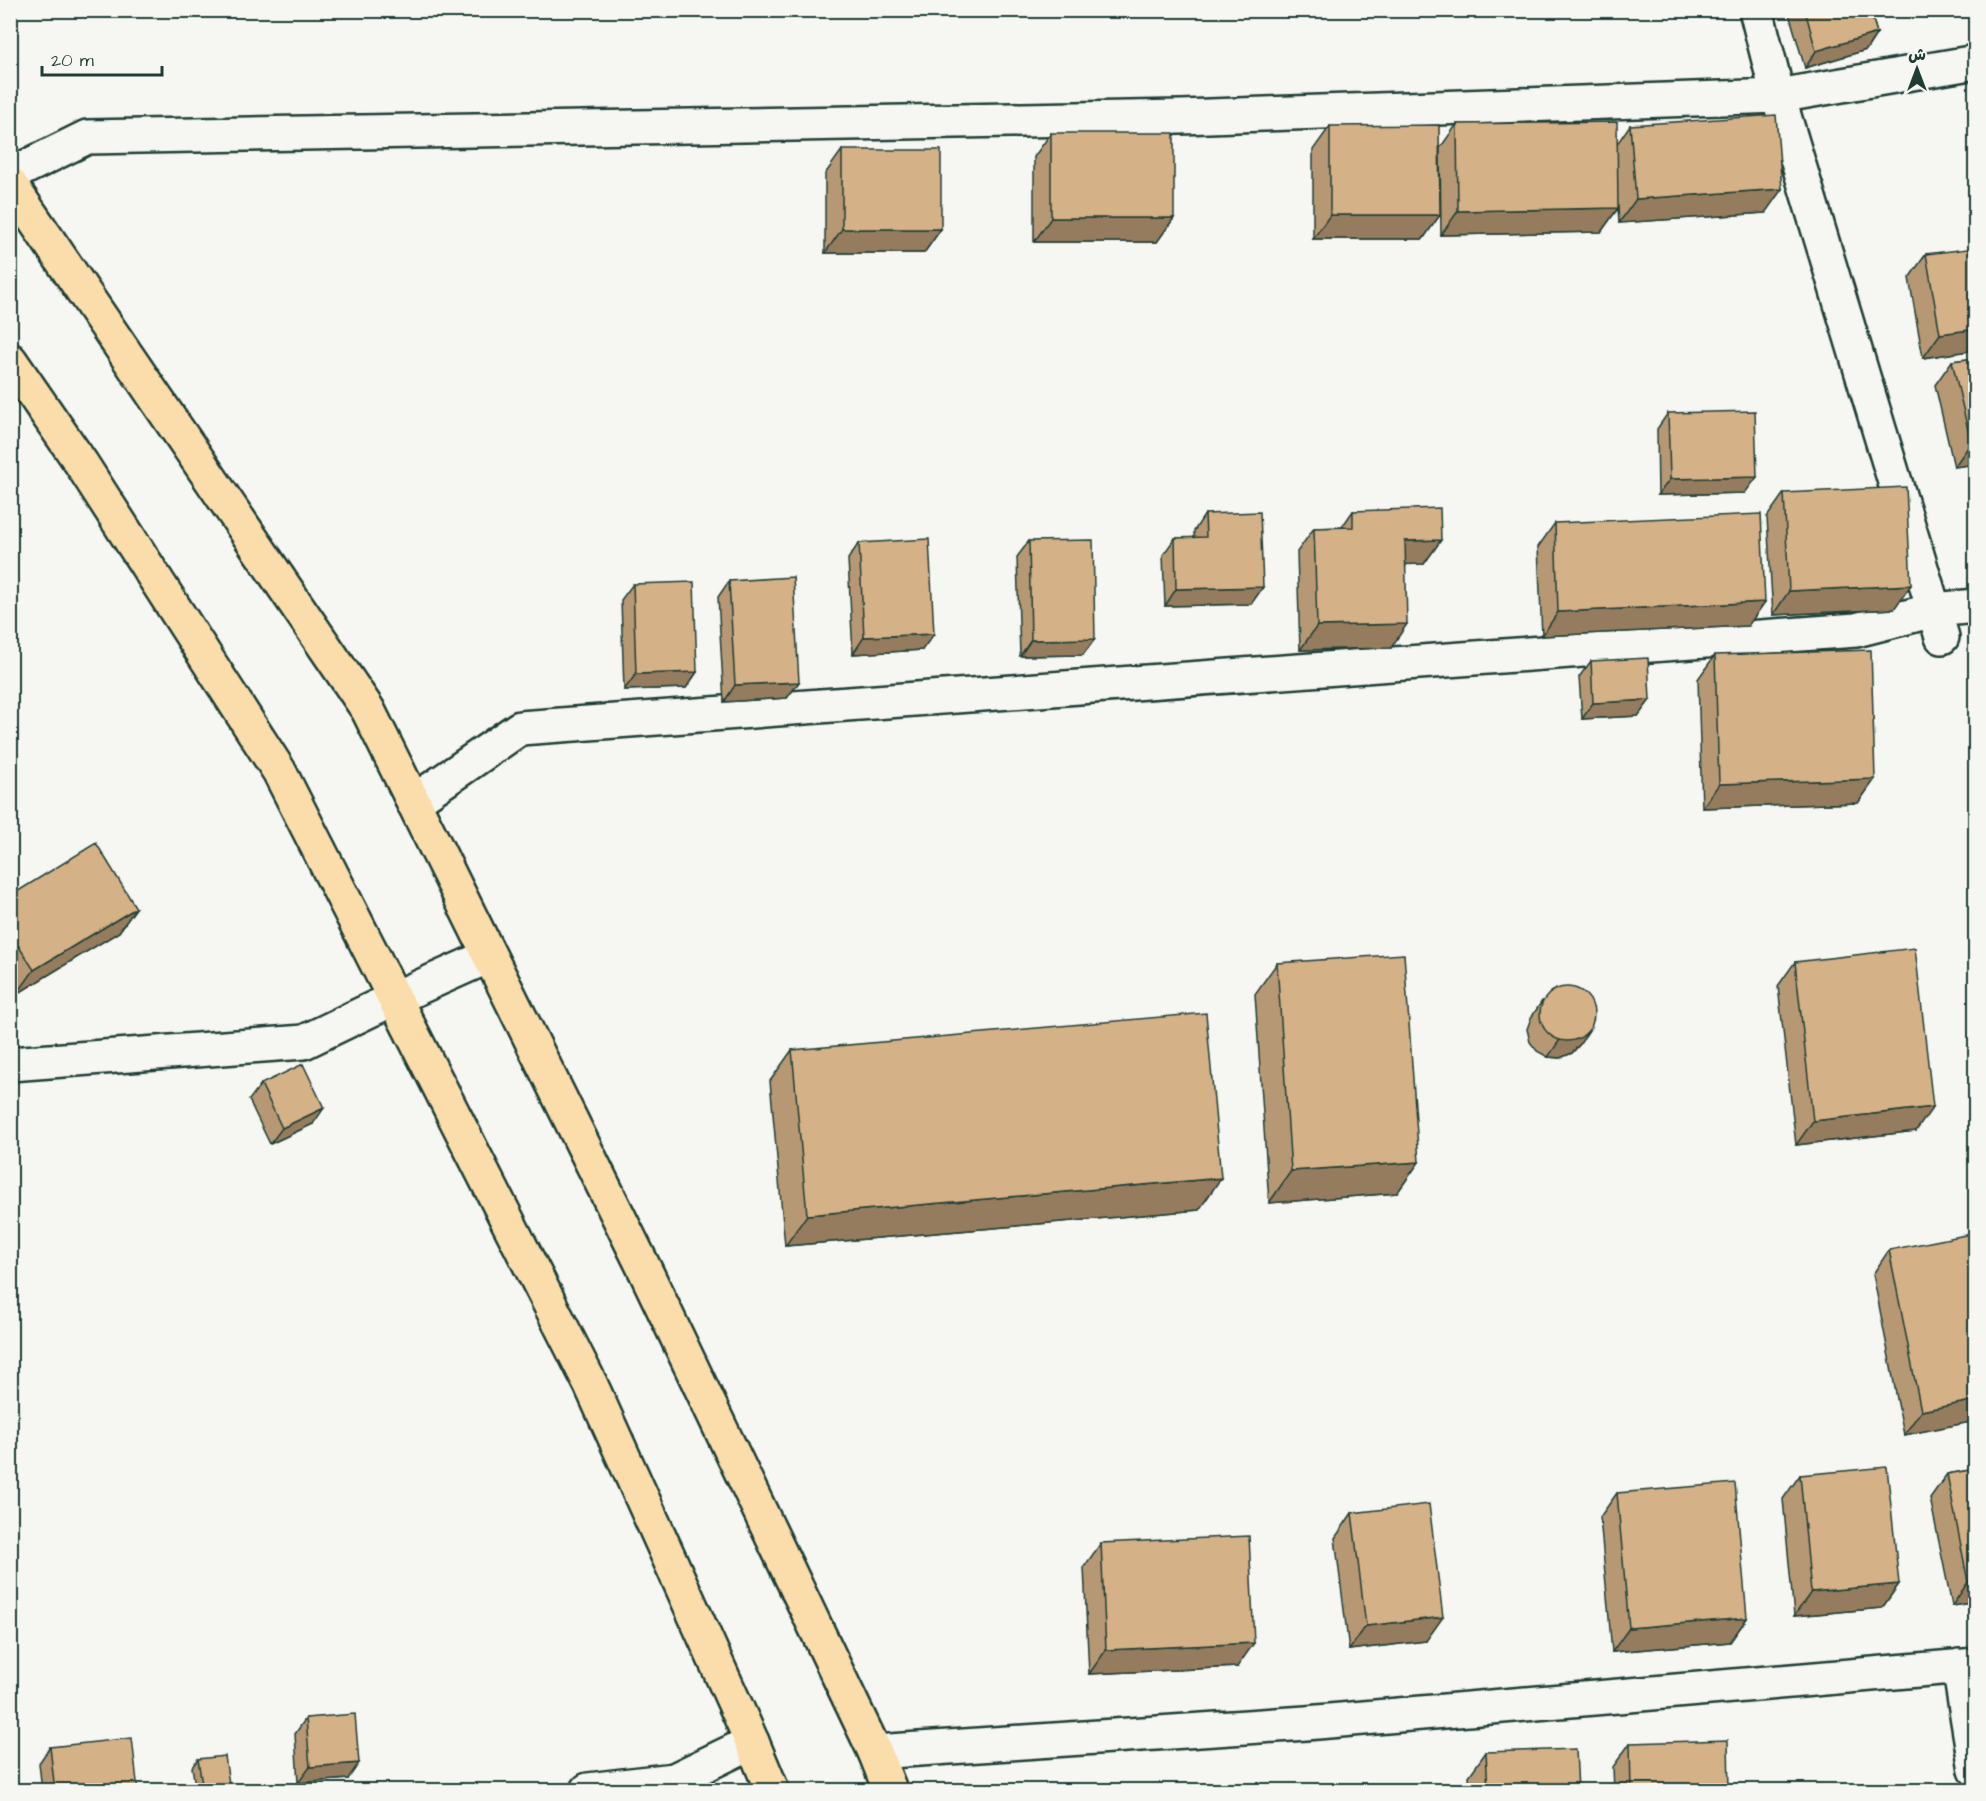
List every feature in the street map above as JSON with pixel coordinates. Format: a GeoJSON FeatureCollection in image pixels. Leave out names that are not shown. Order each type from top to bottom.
{"type":"FeatureCollection","features":[{"type":"Feature","properties":{"kind":"highway"},"geometry":{"type":"LineString","coordinates":[[10,184],[368,710],[645,1270],[874,1752],[890,1791]]}},
{"type":"Feature","properties":{"kind":"highway"},"geometry":{"type":"LineString","coordinates":[[10,360],[81,463],[279,771],[591,1385],[772,1791]]}},
{"type":"Feature","properties":{"kind":"street"},"geometry":{"type":"LineString","coordinates":[[1756,10],[1778,96],[1938,624]]}},
{"type":"Feature","properties":{"kind":"street"},"geometry":{"type":"LineString","coordinates":[[10,175],[87,137],[1169,117],[1778,96],[1976,62]]}},
{"type":"Feature","properties":{"kind":"street"},"geometry":{"type":"LineString","coordinates":[[413,802],[520,728],[1938,624],[1976,606]]}},
{"type":"Feature","properties":{"kind":"street"},"geometry":{"type":"LineString","coordinates":[[10,1064],[304,1042],[489,956]]}},
{"type":"Feature","properties":{"kind":"street"},"geometry":{"type":"LineString","coordinates":[[874,1752],[1306,1723],[1967,1665],[1976,1770]]}},
{"type":"Feature","properties":{"kind":"street"},"geometry":{"type":"LineString","coordinates":[[588,1791],[674,1780],[752,1742]]}},
{"type":"Feature","properties":{"kind":"building"},"geometry":{"type":"Polygon","coordinates":[[[1805,10],[1870,10],[1877,33],[1816,51],[1805,10]]]}},
{"type":"Feature","properties":{"kind":"building"},"geometry":{"type":"Polygon","coordinates":[[[1776,115],[1782,189],[1636,199],[1630,125],[1776,115]]]}},
{"type":"Feature","properties":{"kind":"building"},"geometry":{"type":"Polygon","coordinates":[[[1617,122],[1618,208],[1458,211],[1457,124],[1617,122]]]}},
{"type":"Feature","properties":{"kind":"building"},"geometry":{"type":"Polygon","coordinates":[[[1439,125],[1440,215],[1330,215],[1330,126],[1439,125]]]}},
{"type":"Feature","properties":{"kind":"building"},"geometry":{"type":"Polygon","coordinates":[[[1051,133],[1174,133],[1174,218],[1051,218],[1051,133]]]}},
{"type":"Feature","properties":{"kind":"building"},"geometry":{"type":"Polygon","coordinates":[[[842,150],[941,150],[941,229],[842,229],[842,150]]]}},
{"type":"Feature","properties":{"kind":"building"},"geometry":{"type":"Polygon","coordinates":[[[1976,248],[1976,329],[1940,334],[1926,254],[1976,248]]]}},
{"type":"Feature","properties":{"kind":"building"},"geometry":{"type":"Polygon","coordinates":[[[1976,358],[1976,443],[1971,443],[1952,361],[1976,358]]]}},
{"type":"Feature","properties":{"kind":"building"},"geometry":{"type":"Polygon","coordinates":[[[1755,411],[1757,477],[1670,479],[1668,413],[1755,411]]]}},
{"type":"Feature","properties":{"kind":"building"},"geometry":{"type":"Polygon","coordinates":[[[1906,487],[1911,585],[1789,591],[1784,493],[1906,487]]]}},
{"type":"Feature","properties":{"kind":"building"},"geometry":{"type":"Polygon","coordinates":[[[1440,508],[1441,540],[1405,541],[1407,624],[1317,626],[1314,528],[1353,527],[1353,511],[1440,508]]]}},
{"type":"Feature","properties":{"kind":"building"},"geometry":{"type":"Polygon","coordinates":[[[1260,512],[1263,587],[1176,589],[1175,538],[1206,537],[1205,514],[1260,512]]]}},
{"type":"Feature","properties":{"kind":"building"},"geometry":{"type":"Polygon","coordinates":[[[1761,514],[1765,602],[1558,612],[1555,523],[1761,514]]]}},
{"type":"Feature","properties":{"kind":"building"},"geometry":{"type":"Polygon","coordinates":[[[929,539],[934,634],[864,637],[859,543],[929,539]]]}},
{"type":"Feature","properties":{"kind":"building"},"geometry":{"type":"Polygon","coordinates":[[[1093,540],[1095,639],[1031,640],[1029,541],[1093,540]]]}},
{"type":"Feature","properties":{"kind":"building"},"geometry":{"type":"Polygon","coordinates":[[[793,577],[799,682],[735,685],[729,581],[793,577]]]}},
{"type":"Feature","properties":{"kind":"building"},"geometry":{"type":"Polygon","coordinates":[[[694,582],[697,672],[636,674],[633,584],[694,582]]]}},
{"type":"Feature","properties":{"kind":"building"},"geometry":{"type":"Polygon","coordinates":[[[1871,650],[1875,779],[1719,784],[1715,655],[1871,650]]]}},
{"type":"Feature","properties":{"kind":"building"},"geometry":{"type":"Polygon","coordinates":[[[1648,658],[1650,700],[1593,703],[1591,661],[1648,658]]]}},
{"type":"Feature","properties":{"kind":"building"},"geometry":{"type":"Polygon","coordinates":[[[96,843],[136,908],[34,970],[10,933],[10,896],[96,843]]]}},
{"type":"Feature","properties":{"kind":"building"},"geometry":{"type":"Polygon","coordinates":[[[1915,948],[1933,1107],[1813,1121],[1795,962],[1915,948]]]}},
{"type":"Feature","properties":{"kind":"building"},"geometry":{"type":"Polygon","coordinates":[[[1404,954],[1419,1162],[1291,1171],[1277,963],[1404,954]]]}},
{"type":"Feature","properties":{"kind":"building"},"geometry":{"type":"Polygon","coordinates":[[[1562,987],[1572,987],[1582,991],[1590,999],[1594,1014],[1590,1029],[1582,1037],[1572,1041],[1562,1041],[1552,1037],[1544,1029],[1540,1019],[1540,1009],[1544,999],[1552,991],[1562,987]]]}},
{"type":"Feature","properties":{"kind":"building"},"geometry":{"type":"Polygon","coordinates":[[[1206,1013],[1221,1178],[807,1215],[792,1050],[1206,1013]]]}},
{"type":"Feature","properties":{"kind":"building"},"geometry":{"type":"Polygon","coordinates":[[[303,1064],[324,1108],[282,1128],[261,1084],[303,1064]]]}},
{"type":"Feature","properties":{"kind":"building"},"geometry":{"type":"Polygon","coordinates":[[[1976,1233],[1976,1400],[1921,1411],[1889,1250],[1976,1233]]]}},
{"type":"Feature","properties":{"kind":"building"},"geometry":{"type":"Polygon","coordinates":[[[1887,1467],[1899,1584],[1811,1592],[1800,1475],[1887,1467]]]}},
{"type":"Feature","properties":{"kind":"building"},"geometry":{"type":"Polygon","coordinates":[[[1976,1469],[1976,1581],[1968,1582],[1947,1474],[1976,1469]]]}},
{"type":"Feature","properties":{"kind":"building"},"geometry":{"type":"Polygon","coordinates":[[[1735,1483],[1747,1618],[1629,1628],[1617,1493],[1735,1483]]]}},
{"type":"Feature","properties":{"kind":"building"},"geometry":{"type":"Polygon","coordinates":[[[1429,1504],[1443,1617],[1366,1626],[1352,1513],[1429,1504]]]}},
{"type":"Feature","properties":{"kind":"building"},"geometry":{"type":"Polygon","coordinates":[[[1249,1536],[1254,1643],[1106,1650],[1101,1543],[1249,1536]]]}},
{"type":"Feature","properties":{"kind":"building"},"geometry":{"type":"Polygon","coordinates":[[[355,1714],[359,1763],[310,1767],[306,1718],[355,1714]]]}},
{"type":"Feature","properties":{"kind":"building"},"geometry":{"type":"Polygon","coordinates":[[[132,1738],[138,1791],[55,1791],[50,1747],[132,1738]]]}},
{"type":"Feature","properties":{"kind":"building"},"geometry":{"type":"Polygon","coordinates":[[[1728,1740],[1729,1791],[1631,1791],[1630,1743],[1728,1740]]]}},
{"type":"Feature","properties":{"kind":"building"},"geometry":{"type":"Polygon","coordinates":[[[1576,1749],[1578,1791],[1488,1791],[1486,1752],[1576,1749]]]}},
{"type":"Feature","properties":{"kind":"building"},"geometry":{"type":"Polygon","coordinates":[[[225,1756],[230,1791],[203,1791],[198,1759],[225,1756]]]}}]}
